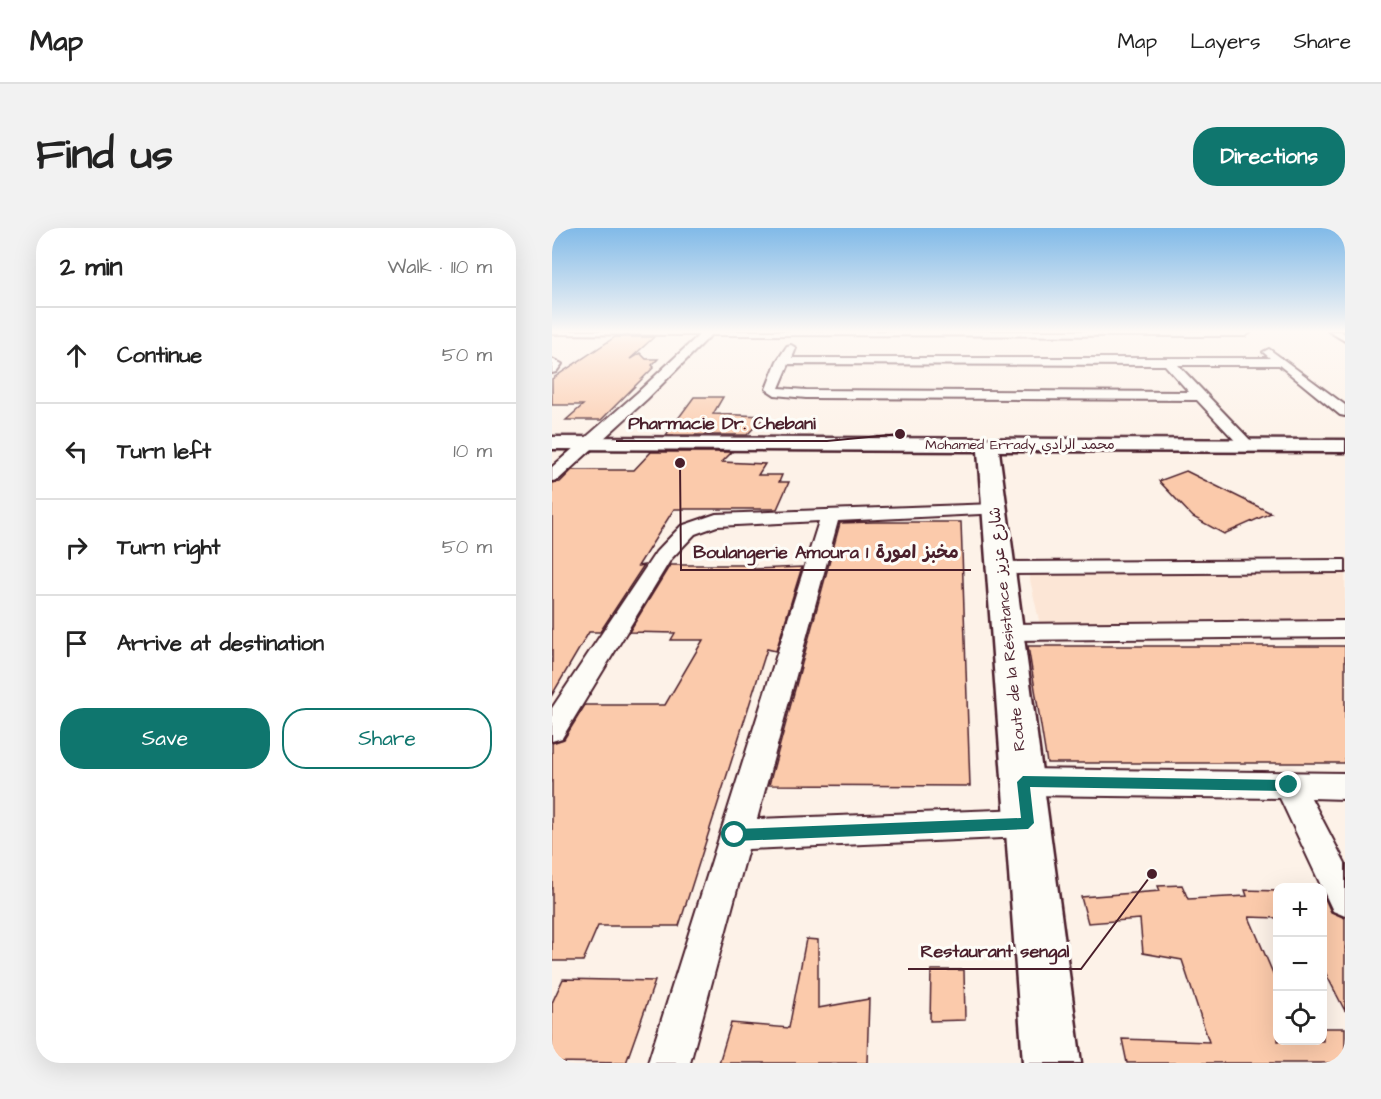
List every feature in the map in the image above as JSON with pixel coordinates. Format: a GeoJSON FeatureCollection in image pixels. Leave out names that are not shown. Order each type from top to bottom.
{"type":"FeatureCollection","features":[{"type":"Feature","properties":{"kind":"street"},"geometry":{"type":"LineString","coordinates":[[552,476],[669,370]]}},
{"type":"Feature","properties":{"kind":"street"},"geometry":{"type":"LineString","coordinates":[[779,370],[772,389],[782,393],[1202,396]]}},
{"type":"Feature","properties":{"kind":"street"},"geometry":{"type":"LineString","coordinates":[[1176,370],[1247,446]]}},
{"type":"Feature","properties":{"kind":"street"},"geometry":{"type":"LineString","coordinates":[[1291,370],[1345,412]]}},
{"type":"Feature","properties":{"kind":"street"},"geometry":{"type":"LineString","coordinates":[[1323,395],[1345,395]]}},
{"type":"Feature","properties":{"kind":"street","name":"Mohamed Errady محمد الرادي"},"geometry":{"type":"LineString","coordinates":[[552,443],[1345,446]]}},
{"type":"Feature","properties":{"kind":"street","name":"Route de la Résistance شارع عزيز"},"geometry":{"type":"LineString","coordinates":[[988,445],[1052,1063]]}},
{"type":"Feature","properties":{"kind":"street"},"geometry":{"type":"LineString","coordinates":[[552,730],[663,556],[688,530],[700,524],[716,520],[995,509]]}},
{"type":"Feature","properties":{"kind":"street"},"geometry":{"type":"LineString","coordinates":[[669,1063],[830,516]]}},
{"type":"Feature","properties":{"kind":"street"},"geometry":{"type":"LineString","coordinates":[[1001,568],[1345,566]]}},
{"type":"Feature","properties":{"kind":"street"},"geometry":{"type":"LineString","coordinates":[[1008,632],[1345,629]]}},
{"type":"Feature","properties":{"kind":"street"},"geometry":{"type":"LineString","coordinates":[[1023,782],[1345,786]]}},
{"type":"Feature","properties":{"kind":"street"},"geometry":{"type":"LineString","coordinates":[[1289,785],[1345,899]]}},
{"type":"Feature","properties":{"kind":"street"},"geometry":{"type":"LineString","coordinates":[[735,835],[1028,823]]}},
{"type":"Feature","properties":{"kind":"shaded area"},"geometry":{"type":"Polygon","coordinates":[[[1345,570],[1345,621],[1040,625],[1029,575],[1345,570]]]}},
{"type":"Feature","properties":{"kind":"building"},"geometry":{"type":"Polygon","coordinates":[[[566,370],[651,370],[601,420],[566,420],[583,405],[552,405],[552,379],[566,370]]]}},
{"type":"Feature","properties":{"kind":"building"},"geometry":{"type":"Polygon","coordinates":[[[694,397],[723,397],[713,414],[765,416],[747,435],[666,435],[694,397]]]}},
{"type":"Feature","properties":{"kind":"building"},"geometry":{"type":"Polygon","coordinates":[[[651,452],[732,452],[722,462],[765,464],[758,475],[782,475],[779,482],[789,482],[777,509],[674,509],[638,566],[644,565],[600,632],[589,632],[552,695],[552,483],[560,482],[572,470],[634,470],[651,452]]]}},
{"type":"Feature","properties":{"kind":"building"},"geometry":{"type":"Polygon","coordinates":[[[1186,471],[1271,513],[1224,534],[1193,517],[1159,481],[1186,471]]]}},
{"type":"Feature","properties":{"kind":"building"},"geometry":{"type":"Polygon","coordinates":[[[961,522],[970,786],[769,785],[840,523],[961,522]]]}},
{"type":"Feature","properties":{"kind":"building"},"geometry":{"type":"Polygon","coordinates":[[[670,565],[755,565],[753,569],[802,567],[776,651],[767,649],[679,926],[598,926],[583,961],[552,961],[552,743],[564,739],[585,705],[665,705],[703,640],[671,640],[675,633],[629,632],[670,565]]]}},
{"type":"Feature","properties":{"kind":"building"},"geometry":{"type":"Polygon","coordinates":[[[1028,646],[1345,646],[1345,763],[1047,763],[1028,646]]]}},
{"type":"Feature","properties":{"kind":"building"},"geometry":{"type":"Polygon","coordinates":[[[1182,885],[1188,899],[1247,896],[1245,890],[1273,891],[1273,918],[1249,917],[1273,973],[1273,1045],[1327,1045],[1327,1028],[1345,1028],[1345,1063],[1127,1063],[1122,1039],[1209,1042],[1182,960],[1143,953],[1140,919],[1088,923],[1081,897],[1160,891],[1158,886],[1182,885]]]}},
{"type":"Feature","properties":{"kind":"building"},"geometry":{"type":"Polygon","coordinates":[[[1327,903],[1331,912],[1345,918],[1345,1011],[1327,976],[1327,903]]]}},
{"type":"Feature","properties":{"kind":"building"},"geometry":{"type":"Polygon","coordinates":[[[806,939],[818,940],[818,1008],[869,999],[867,1063],[719,1063],[731,1023],[789,1028],[806,939]]]}},
{"type":"Feature","properties":{"kind":"building"},"geometry":{"type":"Polygon","coordinates":[[[931,970],[964,970],[965,1020],[930,1021],[931,970]]]}},
{"type":"Feature","properties":{"kind":"building"},"geometry":{"type":"Polygon","coordinates":[[[563,979],[655,981],[626,1063],[552,1062],[552,1003],[563,979]]]}},
{"type":"Feature","properties":{"kind":"place","name":"Pharmacie Dr. Chebani"},"geometry":{"type":"Point","coordinates":[900,434]}},
{"type":"Feature","properties":{"kind":"place","name":"Boulangerie Amoura 1 مخبز امورة"},"geometry":{"type":"Point","coordinates":[680,463]}},
{"type":"Feature","properties":{"kind":"place","name":"Restaurant sengal"},"geometry":{"type":"Point","coordinates":[1152,874]}},
{"type":"Feature","properties":{"kind":"route"},"geometry":{"type":"LineString","coordinates":[[735,835],[1028,823],[1023,782],[1289,785]]}}]}
